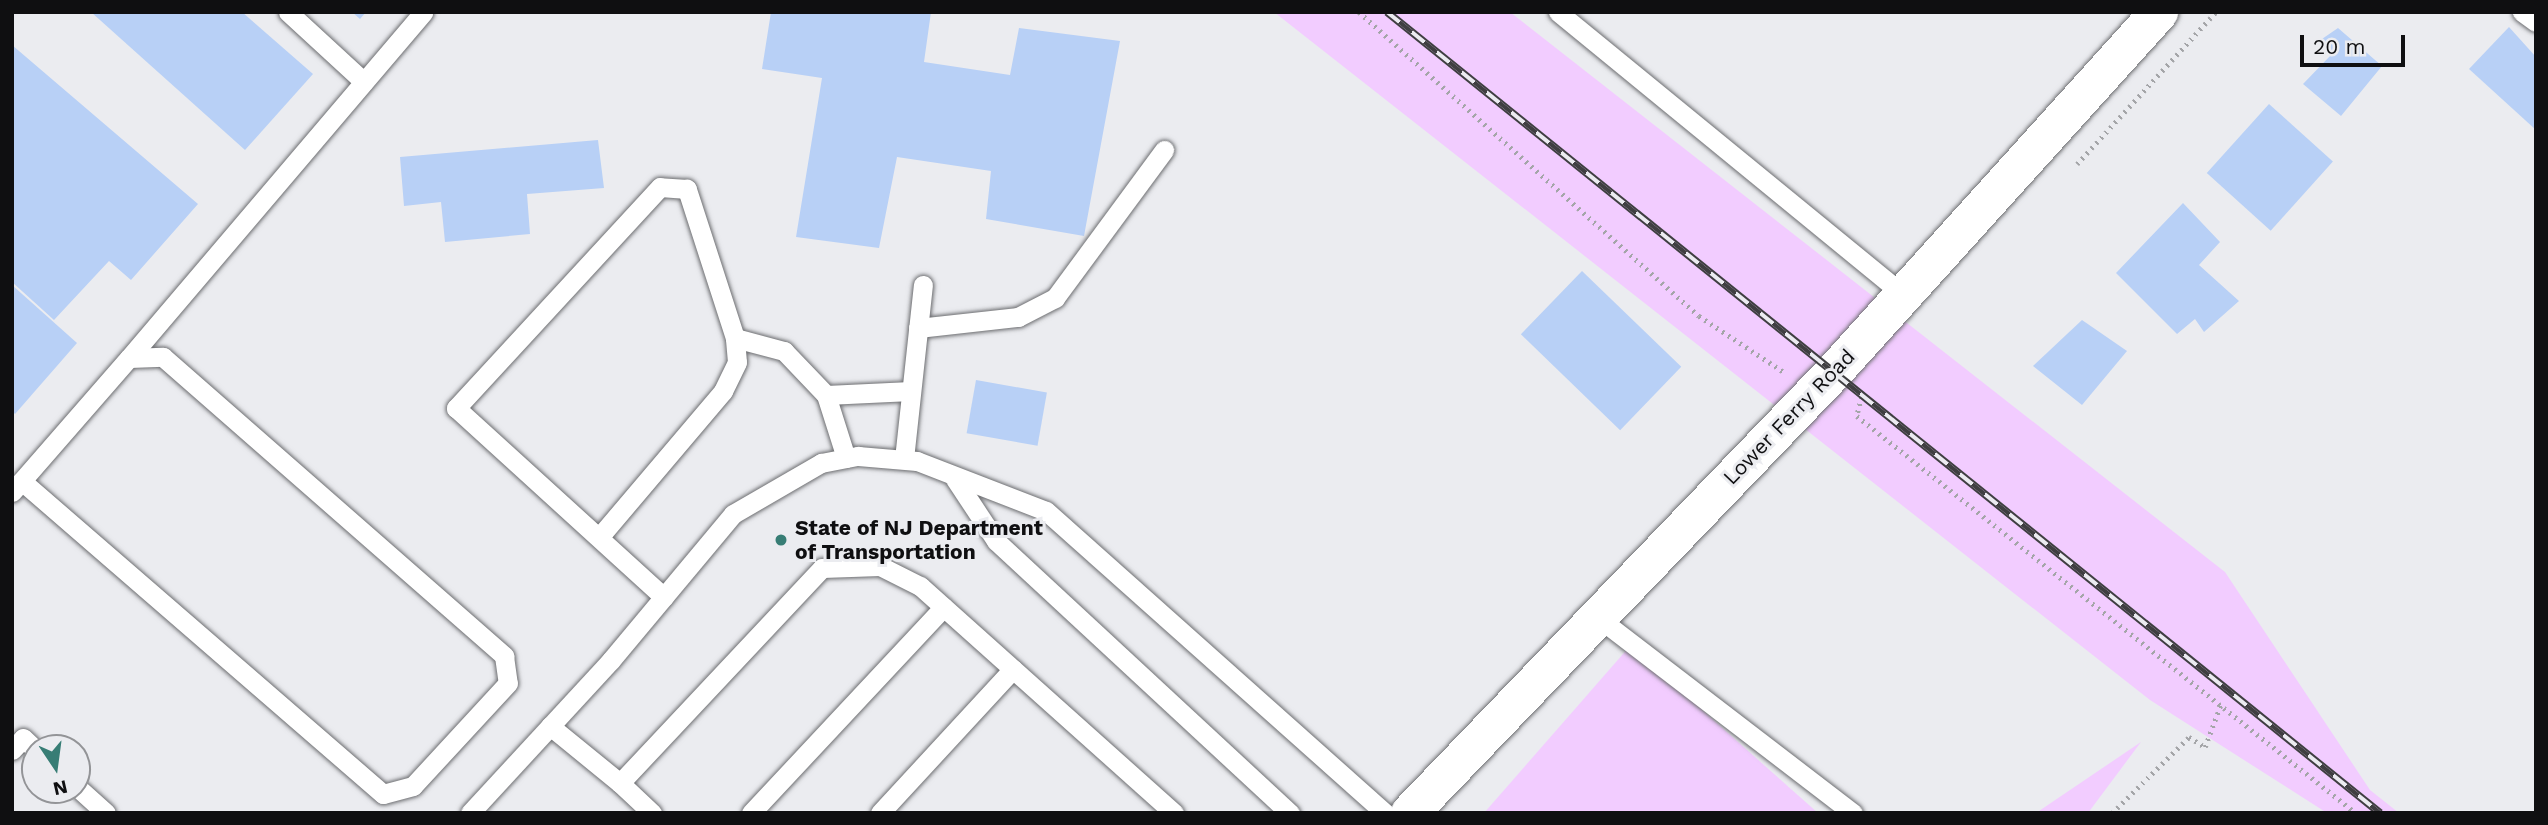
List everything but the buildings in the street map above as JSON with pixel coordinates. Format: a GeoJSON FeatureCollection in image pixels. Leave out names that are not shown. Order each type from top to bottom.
{"type":"FeatureCollection","features":[{"type":"Feature","properties":{"kind":"street","name":"Lower Ferry Road"},"geometry":{"type":"LineString","coordinates":[[1410,813],[1596,615],[1812,395],[2159,12]]}},
{"type":"Feature","properties":{"kind":"lane"},"geometry":{"type":"LineString","coordinates":[[288,12],[364,82]]}},
{"type":"Feature","properties":{"kind":"lane"},"geometry":{"type":"LineString","coordinates":[[129,358],[163,357],[504,656],[508,683],[414,786],[383,794],[17,487],[423,12]]}},
{"type":"Feature","properties":{"kind":"lane"},"geometry":{"type":"LineString","coordinates":[[1558,12],[1904,295]]}},
{"type":"Feature","properties":{"kind":"lane"},"geometry":{"type":"LineString","coordinates":[[2522,12],[2536,22]]}},
{"type":"Feature","properties":{"kind":"lane"},"geometry":{"type":"LineString","coordinates":[[918,328],[1018,317],[1055,298],[1164,150]]}},
{"type":"Feature","properties":{"kind":"lane"},"geometry":{"type":"LineString","coordinates":[[601,536],[723,391],[737,362],[735,338],[687,189],[660,187],[456,408],[601,536],[664,597]]}},
{"type":"Feature","properties":{"kind":"lane"},"geometry":{"type":"LineString","coordinates":[[904,459],[923,285]]}},
{"type":"Feature","properties":{"kind":"lane"},"geometry":{"type":"LineString","coordinates":[[735,338],[784,351],[826,395],[846,458]]}},
{"type":"Feature","properties":{"kind":"lane"},"geometry":{"type":"LineString","coordinates":[[826,395],[911,391]]}},
{"type":"Feature","properties":{"kind":"lane"},"geometry":{"type":"LineString","coordinates":[[471,813],[664,597],[733,514],[821,463],[846,458],[917,461],[955,479],[1046,511],[1385,813]]}},
{"type":"Feature","properties":{"kind":"lane"},"geometry":{"type":"LineString","coordinates":[[955,479],[996,541],[1290,813]]}},
{"type":"Feature","properties":{"kind":"lane"},"geometry":{"type":"LineString","coordinates":[[620,783],[822,568],[880,566],[920,586],[1174,813]]}},
{"type":"Feature","properties":{"kind":"lane"},"geometry":{"type":"LineString","coordinates":[[751,813],[944,607]]}},
{"type":"Feature","properties":{"kind":"lane"},"geometry":{"type":"LineString","coordinates":[[1596,615],[1853,813]]}},
{"type":"Feature","properties":{"kind":"lane"},"geometry":{"type":"LineString","coordinates":[[880,813],[1013,669]]}},
{"type":"Feature","properties":{"kind":"lane"},"geometry":{"type":"LineString","coordinates":[[550,726],[652,813]]}},
{"type":"Feature","properties":{"kind":"lane"},"geometry":{"type":"LineString","coordinates":[[91,800],[106,813]]}},
{"type":"Feature","properties":{"kind":"path"},"geometry":{"type":"LineString","coordinates":[[1359,12],[1699,316],[1812,395]]}},
{"type":"Feature","properties":{"kind":"path"},"geometry":{"type":"LineString","coordinates":[[1863,396],[1857,416],[2356,813]]}},
{"type":"Feature","properties":{"kind":"path"},"geometry":{"type":"LineString","coordinates":[[2112,813],[2189,737],[2205,747],[2221,704]]}},
{"type":"Feature","properties":{"kind":"shaded area"},"geometry":{"type":"Polygon","coordinates":[[[1274,12],[1510,12],[2225,572],[2370,790],[2399,813],[2327,813],[2150,700],[1274,12]]]}},
{"type":"Feature","properties":{"kind":"shaded area"},"geometry":{"type":"Polygon","coordinates":[[[1630,646],[1818,813],[1484,813],[1630,646]]]}},
{"type":"Feature","properties":{"kind":"shaded area"},"geometry":{"type":"Polygon","coordinates":[[[2141,742],[2088,813],[2036,813],[2141,742]]]}},
{"type":"Feature","properties":{"kind":"railway"},"geometry":{"type":"LineString","coordinates":[[1387,12],[2380,813]]}},
{"type":"Feature","properties":{"kind":"place","name":"State of NJ Department of Transportation"},"geometry":{"type":"Point","coordinates":[781,540]}}]}
